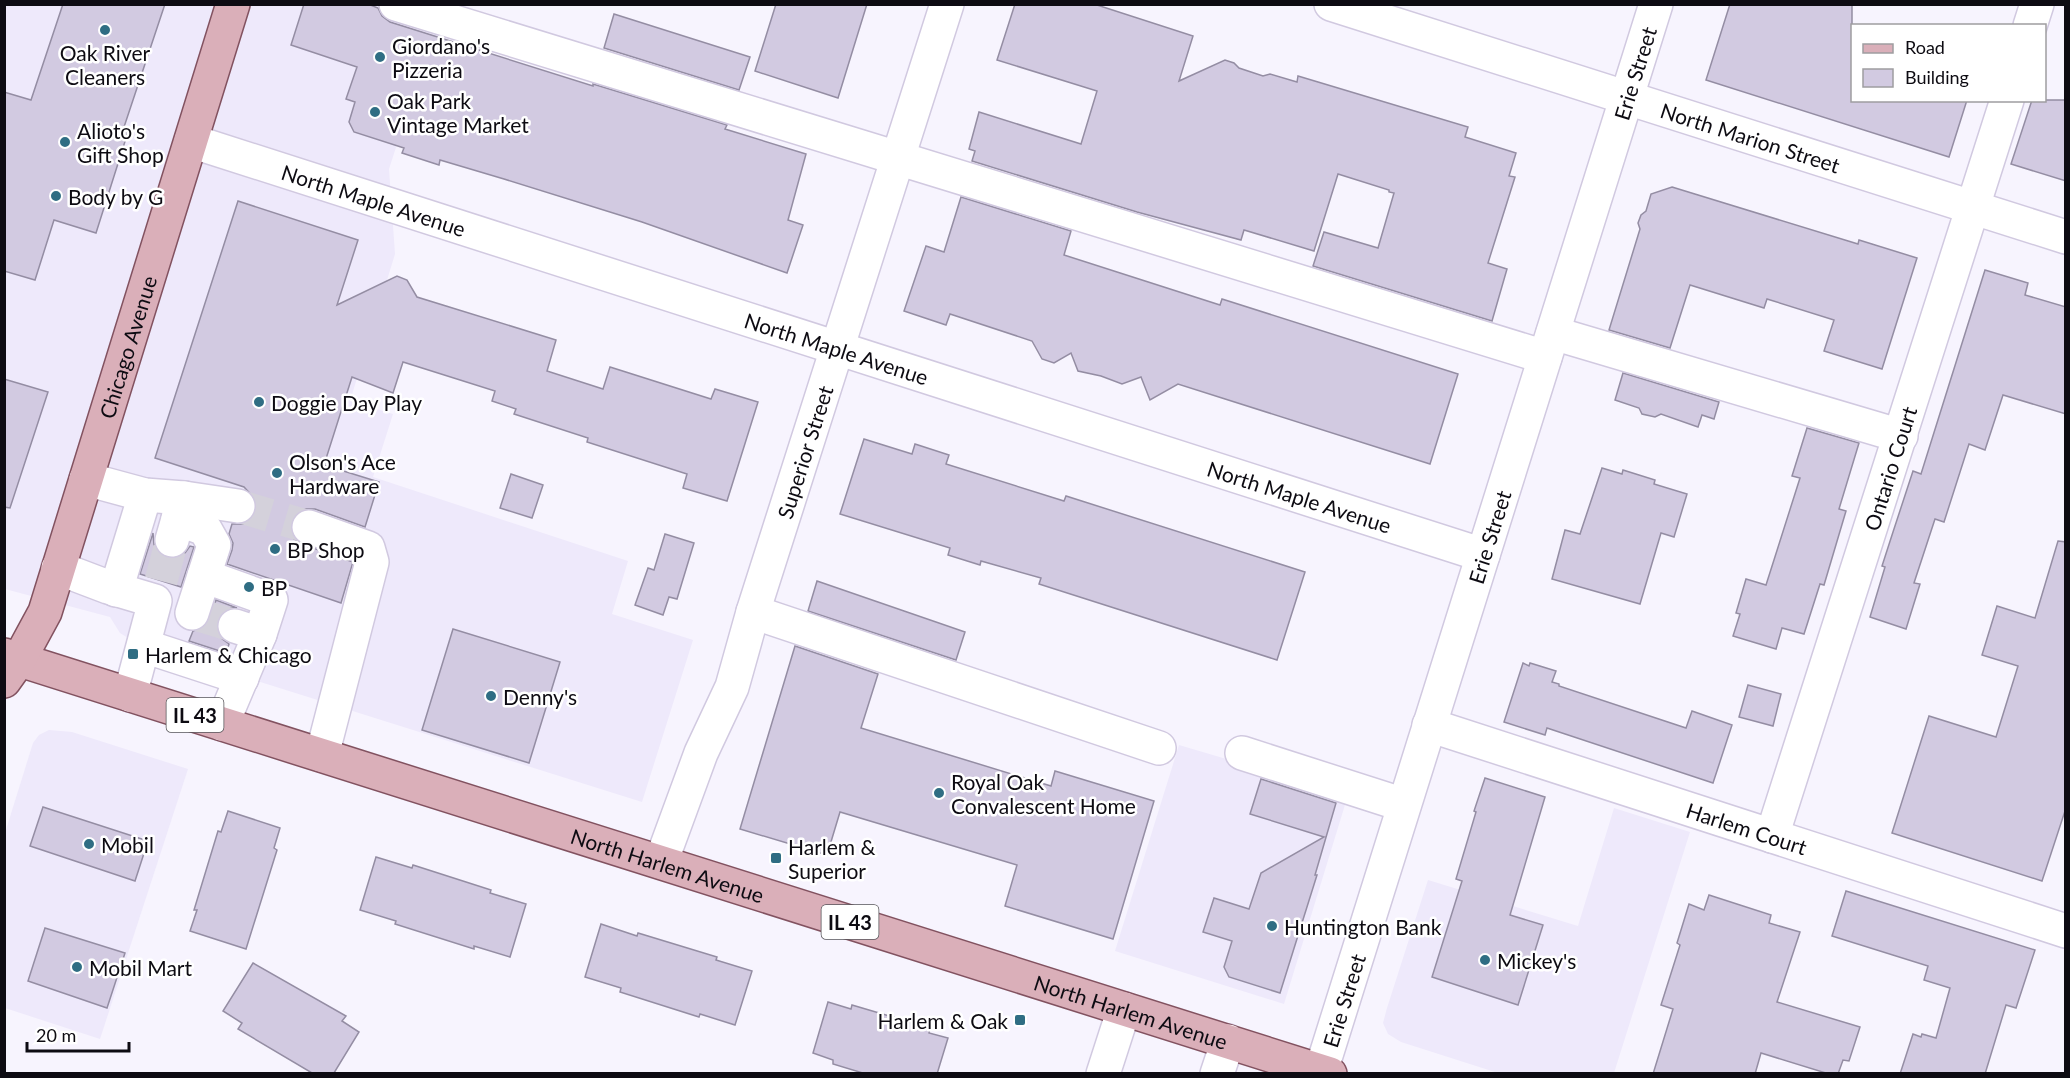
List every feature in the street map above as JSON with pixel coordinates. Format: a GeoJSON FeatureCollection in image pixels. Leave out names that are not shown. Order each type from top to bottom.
{"type":"FeatureCollection","features":[{"type":"Feature","properties":{"kind":"main road","name":"Chicago Avenue"},"geometry":{"type":"LineString","coordinates":[[9,665],[45,612],[233,4]]}},
{"type":"Feature","properties":{"kind":"main road","name":"North Harlem Avenue"},"geometry":{"type":"LineString","coordinates":[[9,665],[130,695],[1326,1072]]}},
{"type":"Feature","properties":{"kind":"street"},"geometry":{"type":"LineString","coordinates":[[396,4],[898,158],[1549,345],[1901,436]]}},
{"type":"Feature","properties":{"kind":"street","name":"Superior Street"},"geometry":{"type":"LineString","coordinates":[[661,862],[701,753],[732,687],[753,612],[947,4]]}},
{"type":"Feature","properties":{"kind":"street","name":"North Marion Street"},"geometry":{"type":"LineString","coordinates":[[1331,4],[2066,237]]}},
{"type":"Feature","properties":{"kind":"street","name":"Erie Street"},"geometry":{"type":"LineString","coordinates":[[1326,1072],[1404,804],[1656,4]]}},
{"type":"Feature","properties":{"kind":"street"},"geometry":{"type":"LineString","coordinates":[[2032,24],[2037,4]]}},
{"type":"Feature","properties":{"kind":"street","name":"Ontario Court"},"geometry":{"type":"LineString","coordinates":[[1772,836],[2006,102]]}},
{"type":"Feature","properties":{"kind":"street","name":"North Maple Avenue"},"geometry":{"type":"LineString","coordinates":[[191,141],[1483,555]]}},
{"type":"Feature","properties":{"kind":"street"},"geometry":{"type":"LineString","coordinates":[[58,568],[116,590],[158,591],[195,614],[214,545],[205,530],[178,519],[145,495],[86,479]]}},
{"type":"Feature","properties":{"kind":"street"},"geometry":{"type":"LineString","coordinates":[[116,590],[145,495]]}},
{"type":"Feature","properties":{"kind":"street"},"geometry":{"type":"LineString","coordinates":[[178,519],[238,506]]}},
{"type":"Feature","properties":{"kind":"street"},"geometry":{"type":"LineString","coordinates":[[309,527],[368,548],[372,562],[322,755]]}},
{"type":"Feature","properties":{"kind":"street"},"geometry":{"type":"LineString","coordinates":[[204,576],[271,600],[247,630],[242,678],[222,724]]}},
{"type":"Feature","properties":{"kind":"street"},"geometry":{"type":"LineString","coordinates":[[130,695],[158,591]]}},
{"type":"Feature","properties":{"kind":"street"},"geometry":{"type":"LineString","coordinates":[[753,612],[1159,748]]}},
{"type":"Feature","properties":{"kind":"street"},"geometry":{"type":"LineString","coordinates":[[144,646],[242,678]]}},
{"type":"Feature","properties":{"kind":"street","name":"Harlem Court"},"geometry":{"type":"LineString","coordinates":[[1429,726],[2066,931]]}},
{"type":"Feature","properties":{"kind":"street"},"geometry":{"type":"LineString","coordinates":[[1242,753],[1404,804]]}},
{"type":"Feature","properties":{"kind":"street"},"geometry":{"type":"LineString","coordinates":[[1103,1074],[1124,1008]]}},
{"type":"Feature","properties":{"kind":"street"},"geometry":{"type":"LineString","coordinates":[[1217,1074],[1228,1041]]}},
{"type":"Feature","properties":{"kind":"shaded area"},"geometry":{"type":"Polygon","coordinates":[[[4,5],[446,5],[422,88],[412,98],[389,169],[395,254],[350,401],[393,414],[373,477],[628,561],[612,614],[693,640],[642,802],[136,643],[120,633],[110,617],[5,589],[4,5]]]}},
{"type":"Feature","properties":{"kind":"shaded area"},"geometry":{"type":"Polygon","coordinates":[[[49,730],[72,732],[188,769],[100,1039],[5,1008],[5,833],[33,743],[39,735],[49,730]]]}},
{"type":"Feature","properties":{"kind":"shaded area"},"geometry":{"type":"Polygon","coordinates":[[[1179,745],[1348,795],[1284,1004],[1115,951],[1179,745]]]}},
{"type":"Feature","properties":{"kind":"shaded area"},"geometry":{"type":"Polygon","coordinates":[[[1614,808],[1690,832],[1614,1073],[1498,1073],[1401,1042],[1388,1034],[1383,1023],[1428,880],[1578,926],[1614,808]]]}},
{"type":"Feature","properties":{"kind":"building"},"geometry":{"type":"Polygon","coordinates":[[[63,4],[165,4],[123,130],[128,132],[96,233],[54,220],[35,280],[4,271],[4,92],[31,100],[63,4]]]}},
{"type":"Feature","properties":{"kind":"building"},"geometry":{"type":"Polygon","coordinates":[[[304,4],[368,4],[378,8],[382,16],[390,22],[593,86],[593,84],[727,125],[725,129],[806,154],[788,220],[803,225],[787,273],[642,222],[440,160],[439,165],[402,153],[404,148],[354,132],[349,122],[355,102],[346,99],[357,67],[291,45],[304,4]]]}},
{"type":"Feature","properties":{"kind":"building"},"geometry":{"type":"Polygon","coordinates":[[[776,4],[867,4],[838,98],[755,71],[776,4]]]}},
{"type":"Feature","properties":{"kind":"building"},"geometry":{"type":"Polygon","coordinates":[[[1015,4],[1094,4],[1193,36],[1179,81],[1225,60],[1234,63],[1239,68],[1263,76],[1270,74],[1297,82],[1298,76],[1468,127],[1465,137],[1516,153],[1509,176],[1515,177],[1488,263],[1507,269],[1492,321],[1313,266],[1324,232],[1378,248],[1394,193],[1338,174],[1314,251],[1244,230],[1241,240],[1137,212],[972,161],[975,151],[969,149],[979,112],[1081,144],[1097,91],[997,60],[1015,4]]]}},
{"type":"Feature","properties":{"kind":"building"},"geometry":{"type":"Polygon","coordinates":[[[1730,4],[1852,4],[1851,102],[1966,102],[1949,157],[1706,80],[1730,4]]]}},
{"type":"Feature","properties":{"kind":"building"},"geometry":{"type":"Polygon","coordinates":[[[614,14],[750,57],[739,90],[604,48],[614,14]]]}},
{"type":"Feature","properties":{"kind":"building"},"geometry":{"type":"Polygon","coordinates":[[[2066,100],[2066,181],[2011,164],[2031,102],[2066,100]]]}},
{"type":"Feature","properties":{"kind":"building"},"geometry":{"type":"Polygon","coordinates":[[[1672,187],[1858,244],[1859,240],[1917,258],[1882,369],[1824,351],[1834,320],[1767,299],[1764,308],[1690,285],[1670,348],[1609,330],[1640,229],[1638,223],[1641,215],[1646,211],[1651,194],[1672,187]]]}},
{"type":"Feature","properties":{"kind":"building"},"geometry":{"type":"Polygon","coordinates":[[[961,197],[1071,231],[1064,255],[1220,305],[1222,299],[1458,374],[1430,464],[1178,384],[1150,400],[1141,377],[1122,384],[1078,371],[1071,353],[1054,363],[1042,359],[1032,341],[950,314],[946,325],[904,311],[926,246],[944,252],[961,197]]]}},
{"type":"Feature","properties":{"kind":"building"},"geometry":{"type":"Polygon","coordinates":[[[238,201],[358,240],[337,305],[397,276],[407,280],[417,297],[556,340],[547,371],[603,389],[610,367],[711,399],[715,389],[758,402],[727,501],[683,488],[687,474],[587,442],[588,438],[514,414],[516,409],[492,401],[495,391],[403,362],[393,393],[352,377],[324,465],[379,482],[365,527],[315,509],[306,509],[296,513],[291,521],[294,539],[353,562],[341,603],[227,564],[233,543],[229,534],[232,524],[244,524],[252,518],[257,508],[255,499],[244,487],[155,458],[238,201]]]}},
{"type":"Feature","properties":{"kind":"building"},"geometry":{"type":"Polygon","coordinates":[[[1985,270],[2028,283],[2025,295],[2066,307],[2066,414],[2003,395],[1985,450],[1969,444],[1944,522],[1935,519],[1914,583],[1920,584],[1906,629],[1870,617],[1885,567],[1882,566],[1913,471],[1921,474],[1985,270]]]}},
{"type":"Feature","properties":{"kind":"building"},"geometry":{"type":"Polygon","coordinates":[[[1623,373],[1719,402],[1714,419],[1702,415],[1698,427],[1661,414],[1655,417],[1642,414],[1639,408],[1615,400],[1623,373]]]}},
{"type":"Feature","properties":{"kind":"building"},"geometry":{"type":"Polygon","coordinates":[[[4,379],[48,392],[10,508],[4,507],[4,379]]]}},
{"type":"Feature","properties":{"kind":"building"},"geometry":{"type":"Polygon","coordinates":[[[1807,428],[1859,443],[1839,509],[1846,511],[1824,585],[1820,584],[1804,634],[1782,628],[1776,649],[1733,636],[1740,614],[1736,613],[1746,579],[1766,585],[1800,478],[1792,476],[1807,428]]]}},
{"type":"Feature","properties":{"kind":"building"},"geometry":{"type":"Polygon","coordinates":[[[864,439],[912,454],[915,444],[949,455],[946,464],[1064,501],[1066,496],[1305,572],[1277,660],[1039,584],[1041,578],[981,561],[980,565],[948,555],[950,548],[840,514],[864,439]]]}},
{"type":"Feature","properties":{"kind":"building"},"geometry":{"type":"Polygon","coordinates":[[[1602,468],[1622,474],[1623,470],[1655,480],[1654,484],[1687,494],[1674,537],[1661,533],[1640,604],[1552,579],[1565,530],[1580,534],[1602,468]]]}},
{"type":"Feature","properties":{"kind":"building"},"geometry":{"type":"Polygon","coordinates":[[[511,474],[543,485],[532,518],[500,508],[511,474]]]}},
{"type":"Feature","properties":{"kind":"building"},"geometry":{"type":"Polygon","coordinates":[[[153,533],[154,545],[166,558],[177,558],[190,546],[194,547],[181,587],[140,574],[153,533]]]}},
{"type":"Feature","properties":{"kind":"building"},"geometry":{"type":"Polygon","coordinates":[[[665,534],[694,543],[677,599],[669,597],[663,615],[635,605],[648,568],[654,570],[665,534]]]}},
{"type":"Feature","properties":{"kind":"building"},"geometry":{"type":"Polygon","coordinates":[[[2058,541],[2066,542],[2066,808],[2042,881],[1892,833],[1929,716],[1996,737],[2018,666],[1982,655],[1997,606],[2035,618],[2058,541]]]}},
{"type":"Feature","properties":{"kind":"building"},"geometry":{"type":"Polygon","coordinates":[[[817,581],[965,632],[956,660],[808,611],[817,581]]]}},
{"type":"Feature","properties":{"kind":"building"},"geometry":{"type":"Polygon","coordinates":[[[216,600],[237,608],[230,608],[223,612],[217,621],[217,631],[221,638],[229,644],[226,653],[189,641],[193,631],[205,626],[210,619],[216,600]]]}},
{"type":"Feature","properties":{"kind":"building","name":"Denny's"},"geometry":{"type":"Polygon","coordinates":[[[453,629],[560,662],[529,763],[422,730],[453,629]]]}},
{"type":"Feature","properties":{"kind":"building","name":"Royal Oak Convalescent Home"},"geometry":{"type":"Polygon","coordinates":[[[795,646],[878,674],[861,728],[1051,786],[1055,771],[1154,801],[1113,939],[1005,906],[1017,865],[840,812],[827,855],[740,829],[795,646]]]}},
{"type":"Feature","properties":{"kind":"building"},"geometry":{"type":"Polygon","coordinates":[[[1523,663],[1556,671],[1552,682],[1559,686],[1686,728],[1692,711],[1732,725],[1713,783],[1547,728],[1545,735],[1504,722],[1523,663]]]}},
{"type":"Feature","properties":{"kind":"building"},"geometry":{"type":"Polygon","coordinates":[[[1748,685],[1781,694],[1773,726],[1739,717],[1748,685]]]}},
{"type":"Feature","properties":{"kind":"building"},"geometry":{"type":"Polygon","coordinates":[[[1485,778],[1545,797],[1510,915],[1543,925],[1518,1005],[1432,977],[1462,881],[1456,879],[1485,778]]]}},
{"type":"Feature","properties":{"kind":"building"},"geometry":{"type":"Polygon","coordinates":[[[1261,779],[1336,803],[1315,875],[1317,875],[1280,993],[1229,977],[1224,967],[1232,941],[1203,932],[1214,898],[1249,909],[1261,873],[1324,837],[1250,814],[1261,779]]]}},
{"type":"Feature","properties":{"kind":"building","name":"Mobil"},"geometry":{"type":"Polygon","coordinates":[[[43,807],[148,841],[135,881],[30,846],[43,807]]]}},
{"type":"Feature","properties":{"kind":"building"},"geometry":{"type":"Polygon","coordinates":[[[228,811],[280,828],[274,848],[277,850],[246,949],[190,931],[197,910],[194,910],[218,831],[221,832],[228,811]]]}},
{"type":"Feature","properties":{"kind":"building"},"geometry":{"type":"Polygon","coordinates":[[[376,857],[412,868],[413,865],[491,890],[490,893],[526,904],[510,957],[474,946],[474,949],[395,924],[396,921],[360,910],[376,857]]]}},
{"type":"Feature","properties":{"kind":"building"},"geometry":{"type":"Polygon","coordinates":[[[1846,891],[2035,950],[2016,1008],[2006,1005],[1985,1074],[1900,1074],[1913,1034],[1936,1038],[1950,988],[1924,980],[1928,966],[1832,936],[1846,891]]]}},
{"type":"Feature","properties":{"kind":"building"},"geometry":{"type":"Polygon","coordinates":[[[1709,895],[1771,915],[1769,923],[1800,932],[1777,1002],[1860,1027],[1849,1061],[1843,1060],[1838,1074],[1829,1074],[1761,1053],[1755,1074],[1653,1074],[1673,1009],[1661,1005],[1680,945],[1677,943],[1689,904],[1704,910],[1709,895]]]}},
{"type":"Feature","properties":{"kind":"building"},"geometry":{"type":"Polygon","coordinates":[[[601,924],[717,957],[716,960],[752,971],[735,1025],[700,1014],[699,1017],[620,992],[621,988],[585,977],[601,924]]]}},
{"type":"Feature","properties":{"kind":"building","name":"Mobil Mart"},"geometry":{"type":"Polygon","coordinates":[[[45,928],[125,953],[107,1008],[28,981],[45,928]]]}},
{"type":"Feature","properties":{"kind":"building"},"geometry":{"type":"Polygon","coordinates":[[[253,963],[346,1016],[342,1021],[359,1032],[334,1073],[312,1073],[238,1029],[242,1023],[223,1011],[253,963]]]}},
{"type":"Feature","properties":{"kind":"building"},"geometry":{"type":"Polygon","coordinates":[[[828,1002],[851,1009],[852,1005],[930,1028],[929,1033],[948,1038],[937,1074],[866,1074],[833,1064],[833,1060],[813,1053],[828,1002]]]}},
{"type":"Feature","properties":{"kind":"tunnel"},"geometry":{"type":"LineString","coordinates":[[238,506],[309,527]]}},
{"type":"Feature","properties":{"kind":"tunnel"},"geometry":{"type":"LineString","coordinates":[[161,581],[172,540]]}},
{"type":"Feature","properties":{"kind":"tunnel"},"geometry":{"type":"LineString","coordinates":[[199,615],[235,626]]}},
{"type":"Feature","properties":{"kind":"place","name":"Oak River Cleaners"},"geometry":{"type":"Point","coordinates":[105,30]}},
{"type":"Feature","properties":{"kind":"place","name":"Giordano's Pizzeria"},"geometry":{"type":"Point","coordinates":[380,57]}},
{"type":"Feature","properties":{"kind":"place","name":"Oak Park Vintage Market"},"geometry":{"type":"Point","coordinates":[375,112]}},
{"type":"Feature","properties":{"kind":"place","name":"Alioto's Gift Shop"},"geometry":{"type":"Point","coordinates":[65,142]}},
{"type":"Feature","properties":{"kind":"place","name":"Body by G"},"geometry":{"type":"Point","coordinates":[56,196]}},
{"type":"Feature","properties":{"kind":"place","name":"Doggie Day Play"},"geometry":{"type":"Point","coordinates":[259,402]}},
{"type":"Feature","properties":{"kind":"place","name":"Olson's Ace Hardware"},"geometry":{"type":"Point","coordinates":[277,473]}},
{"type":"Feature","properties":{"kind":"place","name":"BP Shop"},"geometry":{"type":"Point","coordinates":[275,549]}},
{"type":"Feature","properties":{"kind":"place","name":"BP"},"geometry":{"type":"Point","coordinates":[249,587]}},
{"type":"Feature","properties":{"kind":"place","name":"Harlem & Chicago"},"geometry":{"type":"Point","coordinates":[133,654]}},
{"type":"Feature","properties":{"kind":"place","name":"Denny's"},"geometry":{"type":"Point","coordinates":[491,696]}},
{"type":"Feature","properties":{"kind":"place","name":"Royal Oak Convalescent Home"},"geometry":{"type":"Point","coordinates":[939,793]}},
{"type":"Feature","properties":{"kind":"place","name":"Mobil"},"geometry":{"type":"Point","coordinates":[89,844]}},
{"type":"Feature","properties":{"kind":"place","name":"Harlem & Superior"},"geometry":{"type":"Point","coordinates":[776,858]}},
{"type":"Feature","properties":{"kind":"place","name":"Huntington Bank"},"geometry":{"type":"Point","coordinates":[1272,926]}},
{"type":"Feature","properties":{"kind":"place","name":"Mickey's"},"geometry":{"type":"Point","coordinates":[1485,960]}},
{"type":"Feature","properties":{"kind":"place","name":"Mobil Mart"},"geometry":{"type":"Point","coordinates":[77,967]}},
{"type":"Feature","properties":{"kind":"place","name":"Harlem & Oak"},"geometry":{"type":"Point","coordinates":[1020,1020]}}]}
